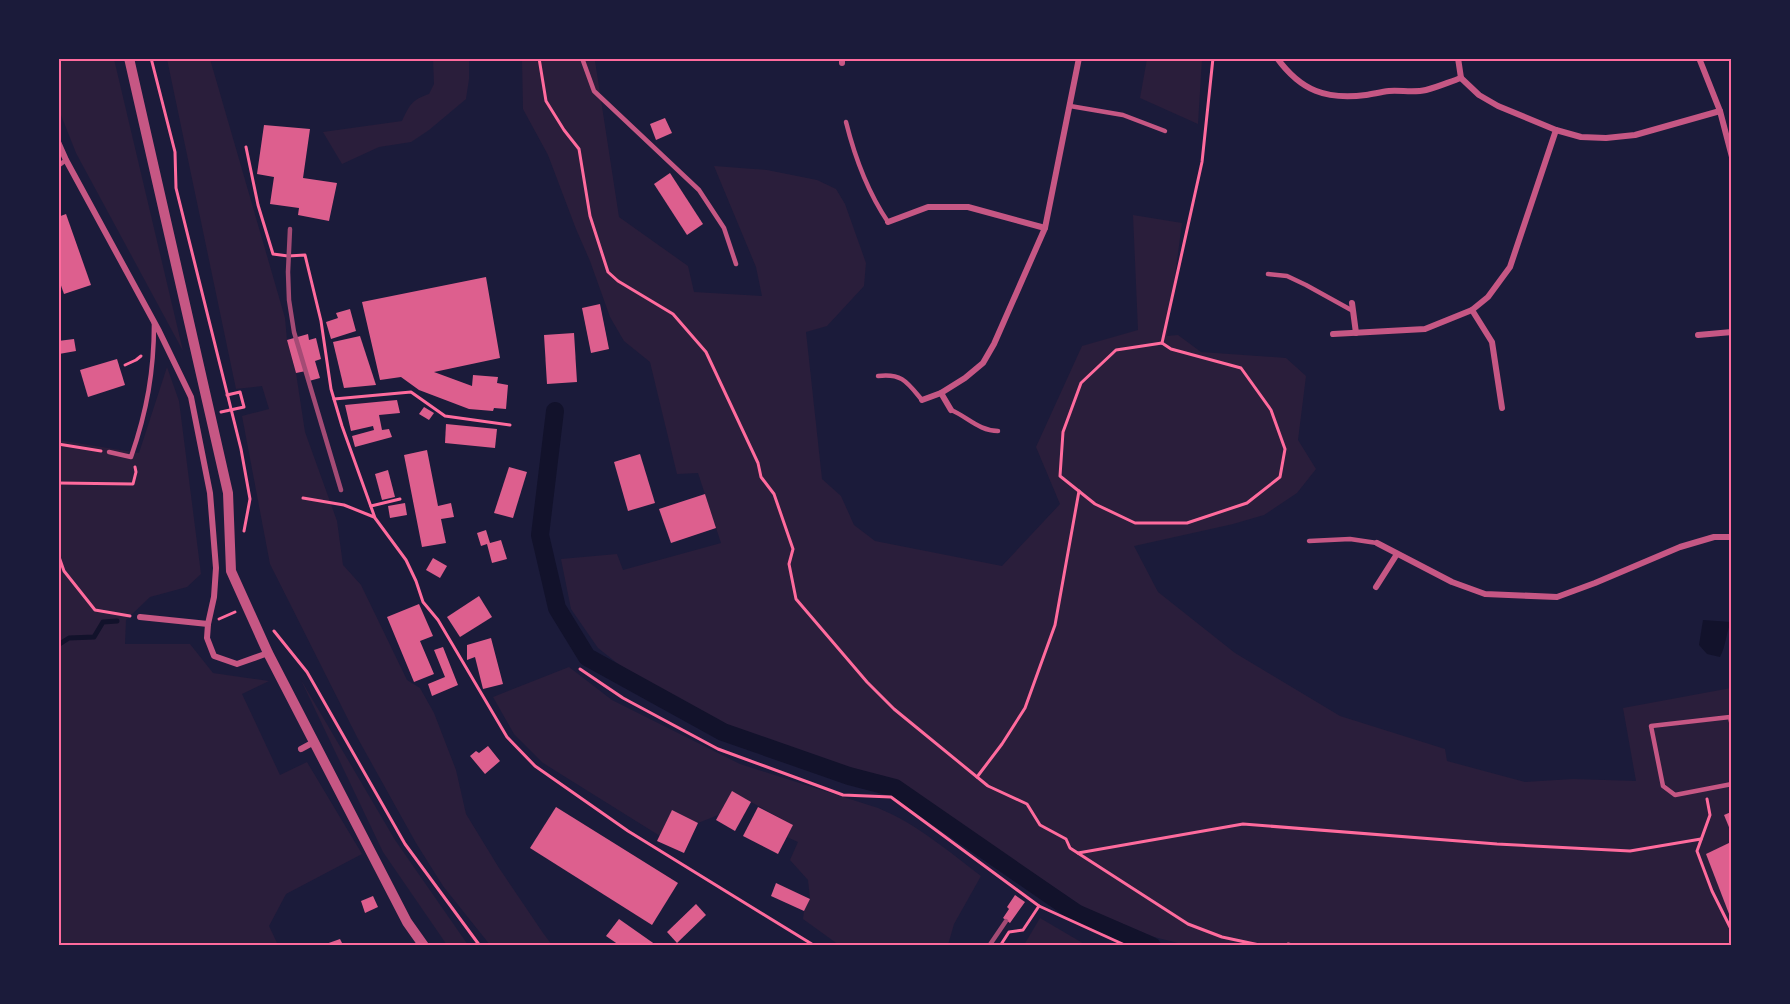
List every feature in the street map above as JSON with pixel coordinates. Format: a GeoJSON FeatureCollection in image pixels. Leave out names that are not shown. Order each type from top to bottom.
{"type":"FeatureCollection","features":[{"type":"Feature","properties":{"kind":"street"},"geometry":{"type":"LineString","coordinates":[[129,58],[228,493],[231,571],[268,653],[407,922],[424,945]]}},
{"type":"Feature","properties":{"kind":"street"},"geometry":{"type":"LineString","coordinates":[[922,400],[940,393],[965,378],[983,363],[994,344],[1045,228],[1079,58]]}},
{"type":"Feature","properties":{"kind":"street"},"geometry":{"type":"LineString","coordinates":[[1277,58],[1287,72],[1317,93],[1364,95],[1387,91],[1424,91],[1461,78]]}},
{"type":"Feature","properties":{"kind":"street"},"geometry":{"type":"LineString","coordinates":[[1458,58],[1461,78],[1479,95],[1498,106],[1556,130],[1581,137],[1606,138],[1635,135],[1720,111]]}},
{"type":"Feature","properties":{"kind":"street"},"geometry":{"type":"LineString","coordinates":[[1699,58],[1720,111],[1731,157]]}},
{"type":"Feature","properties":{"kind":"street"},"geometry":{"type":"LineString","coordinates":[[1333,334],[1425,329],[1472,310],[1488,297],[1510,267],[1556,130]]}},
{"type":"Feature","properties":{"kind":"street"},"geometry":{"type":"LineString","coordinates":[[58,142],[154,321],[191,396],[210,494],[216,568],[207,638],[213,656],[237,664],[268,653]]}},
{"type":"Feature","properties":{"kind":"street"},"geometry":{"type":"LineString","coordinates":[[888,222],[928,207],[968,207],[1045,228]]}},
{"type":"Feature","properties":{"kind":"street"},"geometry":{"type":"LineString","coordinates":[[1352,303],[1356,333]]}},
{"type":"Feature","properties":{"kind":"street"},"geometry":{"type":"LineString","coordinates":[[1472,310],[1492,342],[1502,408]]}},
{"type":"Feature","properties":{"kind":"street"},"geometry":{"type":"LineString","coordinates":[[1698,335],[1731,332]]}},
{"type":"Feature","properties":{"kind":"street"},"geometry":{"type":"LineString","coordinates":[[940,393],[951,410]]}},
{"type":"Feature","properties":{"kind":"street"},"geometry":{"type":"LineString","coordinates":[[1377,543],[1452,582],[1485,594],[1557,597],[1680,546],[1714,537],[1731,537]]}},
{"type":"Feature","properties":{"kind":"street"},"geometry":{"type":"LineString","coordinates":[[1376,587],[1397,554]]}},
{"type":"Feature","properties":{"kind":"street"},"geometry":{"type":"LineString","coordinates":[[140,617],[208,624]]}},
{"type":"Feature","properties":{"kind":"street"},"geometry":{"type":"LineString","coordinates":[[301,749],[314,742]]}},
{"type":"Feature","properties":{"kind":"lane"},"geometry":{"type":"LineString","coordinates":[[582,58],[594,91],[699,190],[724,228],[736,264]]}},
{"type":"Feature","properties":{"kind":"lane"},"geometry":{"type":"LineString","coordinates":[[1070,106],[1123,116],[1165,131]]}},
{"type":"Feature","properties":{"kind":"lane"},"geometry":{"type":"LineString","coordinates":[[846,122],[861,175],[877,207],[888,222]]}},
{"type":"Feature","properties":{"kind":"lane"},"geometry":{"type":"LineString","coordinates":[[58,166],[66,160]]}},
{"type":"Feature","properties":{"kind":"lane"},"geometry":{"type":"LineString","coordinates":[[1268,274],[1287,276],[1353,311]]}},
{"type":"Feature","properties":{"kind":"lane"},"geometry":{"type":"LineString","coordinates":[[108,452],[132,457],[148,399],[154,357],[154,321]]}},
{"type":"Feature","properties":{"kind":"lane"},"geometry":{"type":"LineString","coordinates":[[878,376],[888,374],[901,377],[922,400]]}},
{"type":"Feature","properties":{"kind":"lane"},"geometry":{"type":"LineString","coordinates":[[951,410],[981,428],[998,431]]}},
{"type":"Feature","properties":{"kind":"lane"},"geometry":{"type":"LineString","coordinates":[[1309,541],[1350,539],[1377,543]]}},
{"type":"Feature","properties":{"kind":"lane"},"geometry":{"type":"LineString","coordinates":[[1731,726],[1730,717],[1651,726],[1663,786],[1675,795],[1731,784]]}},
{"type":"Feature","properties":{"kind":"path"},"geometry":{"type":"LineString","coordinates":[[152,58],[175,152],[176,188],[241,449],[250,500],[244,532]]}},
{"type":"Feature","properties":{"kind":"path"},"geometry":{"type":"LineString","coordinates":[[539,58],[546,100],[564,130],[579,149],[590,216],[608,272],[618,281],[672,314],[706,352],[759,463],[761,477],[774,494],[793,549],[789,564],[796,599],[894,709],[988,786],[1027,804],[1040,825],[1066,839],[1070,848],[1188,924],[1222,937],[1264,945]]}},
{"type":"Feature","properties":{"kind":"path"},"geometry":{"type":"LineString","coordinates":[[1162,343],[1202,162],[1213,58]]}},
{"type":"Feature","properties":{"kind":"path"},"geometry":{"type":"LineString","coordinates":[[246,147],[258,206],[273,254],[305,255],[321,321],[331,389],[375,518],[406,560],[423,602],[438,620],[507,737],[535,766],[628,831],[815,945]]}},
{"type":"Feature","properties":{"kind":"path"},"geometry":{"type":"LineString","coordinates":[[1162,343],[1181,352],[1241,368],[1271,410],[1285,449],[1280,477],[1247,503],[1187,523],[1135,523],[1095,504],[1060,476],[1062,432],[1081,383],[1116,350],[1162,343]]}},
{"type":"Feature","properties":{"kind":"path"},"geometry":{"type":"LineString","coordinates":[[228,395],[240,392],[244,407]]}},
{"type":"Feature","properties":{"kind":"path"},"geometry":{"type":"LineString","coordinates":[[334,399],[411,392],[445,416],[510,425]]}},
{"type":"Feature","properties":{"kind":"path"},"geometry":{"type":"LineString","coordinates":[[58,444],[108,452]]}},
{"type":"Feature","properties":{"kind":"path"},"geometry":{"type":"LineString","coordinates":[[58,483],[133,484],[136,472],[132,457]]}},
{"type":"Feature","properties":{"kind":"path"},"geometry":{"type":"LineString","coordinates":[[977,777],[1002,744],[1029,698],[1055,625],[1079,491]]}},
{"type":"Feature","properties":{"kind":"path"},"geometry":{"type":"LineString","coordinates":[[303,498],[344,505],[375,518]]}},
{"type":"Feature","properties":{"kind":"path"},"geometry":{"type":"LineString","coordinates":[[371,506],[400,499]]}},
{"type":"Feature","properties":{"kind":"path"},"geometry":{"type":"LineString","coordinates":[[58,554],[64,571],[95,610],[140,617]]}},
{"type":"Feature","properties":{"kind":"path"},"geometry":{"type":"LineString","coordinates":[[208,624],[247,607]]}},
{"type":"Feature","properties":{"kind":"path"},"geometry":{"type":"LineString","coordinates":[[270,626],[306,672],[405,844],[480,945]]}},
{"type":"Feature","properties":{"kind":"path"},"geometry":{"type":"LineString","coordinates":[[580,669],[623,698],[718,748],[843,795],[891,797],[1039,906],[1127,945]]}},
{"type":"Feature","properties":{"kind":"path"},"geometry":{"type":"LineString","coordinates":[[1706,789],[1710,815],[1697,851],[1731,932]]}},
{"type":"Feature","properties":{"kind":"path"},"geometry":{"type":"LineString","coordinates":[[1078,853],[1243,824],[1497,844],[1630,851],[1701,839]]}},
{"type":"Feature","properties":{"kind":"path"},"geometry":{"type":"LineString","coordinates":[[1000,945],[1009,932],[1023,930],[1039,906]]}},
{"type":"Feature","properties":{"kind":"path"},"geometry":{"type":"LineString","coordinates":[[1287,945],[1298,945]]}},
{"type":"Feature","properties":{"kind":"shaded area"},"geometry":{"type":"Polygon","coordinates":[[[59,58],[114,59],[183,351],[76,153],[59,110],[59,58]]]}},
{"type":"Feature","properties":{"kind":"shaded area"},"geometry":{"type":"Polygon","coordinates":[[[167,59],[210,59],[285,318],[287,340],[296,373],[305,432],[337,521],[343,565],[361,585],[407,680],[420,688],[434,713],[456,770],[466,814],[499,868],[552,945],[490,945],[443,886],[416,843],[357,737],[270,564],[242,416],[269,409],[262,386],[236,389],[167,59]]]}},
{"type":"Feature","properties":{"kind":"shaded area"},"geometry":{"type":"Polygon","coordinates":[[[433,59],[469,59],[466,99],[411,142],[379,147],[342,164],[323,132],[402,121],[412,103],[429,94],[434,84],[433,59]]]}},
{"type":"Feature","properties":{"kind":"shaded area"},"geometry":{"type":"Polygon","coordinates":[[[522,59],[604,59],[595,61],[619,217],[688,266],[694,292],[762,296],[756,267],[714,166],[767,170],[817,180],[836,189],[845,204],[866,263],[864,286],[827,326],[806,332],[822,479],[841,496],[854,525],[875,541],[1002,566],[1060,504],[1036,447],[1082,346],[1138,330],[1133,215],[1182,223],[1167,336],[1178,335],[1201,352],[1286,358],[1306,376],[1298,440],[1316,469],[1297,493],[1264,515],[1134,546],[1158,592],[1235,653],[1340,716],[1445,749],[1447,761],[1525,782],[1573,779],[1636,781],[1623,708],[1731,688],[1731,945],[1190,946],[1154,937],[1085,908],[926,802],[881,776],[809,763],[721,728],[641,682],[598,648],[571,609],[561,559],[617,554],[623,570],[721,543],[698,473],[677,474],[650,362],[624,341],[610,317],[548,155],[523,109],[522,59]]]}},
{"type":"Feature","properties":{"kind":"shaded area"},"geometry":{"type":"Polygon","coordinates":[[[1147,59],[1202,59],[1198,124],[1140,98],[1147,59]]]}},
{"type":"Feature","properties":{"kind":"shaded area"},"geometry":{"type":"Polygon","coordinates":[[[167,367],[179,401],[201,574],[187,587],[150,597],[126,620],[125,644],[190,644],[213,673],[269,681],[242,694],[280,775],[307,762],[362,854],[286,894],[269,926],[278,945],[59,945],[58,440],[139,453],[167,367]]]}},
{"type":"Feature","properties":{"kind":"shaded area"},"geometry":{"type":"Polygon","coordinates":[[[1703,620],[1731,622],[1720,657],[1707,654],[1699,645],[1703,620]]]}},
{"type":"Feature","properties":{"kind":"shaded area"},"geometry":{"type":"Polygon","coordinates":[[[569,667],[612,700],[740,764],[878,808],[906,822],[944,848],[981,876],[954,924],[948,945],[839,945],[803,919],[810,899],[808,880],[790,860],[798,842],[787,837],[793,825],[751,802],[698,823],[672,810],[660,836],[543,763],[514,734],[493,697],[569,667]]]}},
{"type":"Feature","properties":{"kind":"shaded area"},"geometry":{"type":"Polygon","coordinates":[[[301,680],[395,840],[468,945],[447,945],[383,852],[301,680]]]}},
{"type":"Feature","properties":{"kind":"shaded area"},"geometry":{"type":"Polygon","coordinates":[[[1040,918],[1086,945],[1024,945],[1040,918]]]}},
{"type":"Feature","properties":{"kind":"building"},"geometry":{"type":"Polygon","coordinates":[[[665,118],[672,133],[656,140],[650,124],[665,118]]]}},
{"type":"Feature","properties":{"kind":"building"},"geometry":{"type":"Polygon","coordinates":[[[264,125],[310,129],[303,178],[337,183],[329,221],[298,215],[299,208],[270,204],[274,177],[257,174],[264,125]]]}},
{"type":"Feature","properties":{"kind":"building"},"geometry":{"type":"Polygon","coordinates":[[[670,173],[703,224],[687,235],[654,184],[670,173]]]}},
{"type":"Feature","properties":{"kind":"building"},"geometry":{"type":"Polygon","coordinates":[[[66,214],[91,285],[64,294],[58,277],[58,217],[66,214]]]}},
{"type":"Feature","properties":{"kind":"building"},"geometry":{"type":"Polygon","coordinates":[[[486,277],[500,358],[434,372],[472,386],[473,375],[498,377],[497,383],[508,385],[506,409],[494,408],[493,411],[469,409],[419,390],[401,377],[380,380],[362,302],[486,277]]]}},
{"type":"Feature","properties":{"kind":"building"},"geometry":{"type":"Polygon","coordinates":[[[600,304],[609,349],[591,353],[582,308],[600,304]]]}},
{"type":"Feature","properties":{"kind":"building"},"geometry":{"type":"Polygon","coordinates":[[[350,309],[356,331],[331,339],[326,322],[338,318],[336,313],[350,309]]]}},
{"type":"Feature","properties":{"kind":"building"},"geometry":{"type":"Polygon","coordinates":[[[574,333],[577,382],[547,384],[544,335],[574,333]]]}},
{"type":"Feature","properties":{"kind":"building"},"geometry":{"type":"Polygon","coordinates":[[[308,334],[309,340],[316,338],[321,359],[315,361],[320,378],[309,381],[306,371],[296,373],[287,340],[308,334]]]}},
{"type":"Feature","properties":{"kind":"building"},"geometry":{"type":"Polygon","coordinates":[[[360,336],[376,385],[344,388],[333,342],[360,336]]]}},
{"type":"Feature","properties":{"kind":"building"},"geometry":{"type":"Polygon","coordinates":[[[74,339],[76,351],[59,354],[58,341],[74,339]]]}},
{"type":"Feature","properties":{"kind":"building"},"geometry":{"type":"Polygon","coordinates":[[[117,359],[125,385],[88,397],[80,370],[117,359]]]}},
{"type":"Feature","properties":{"kind":"building"},"geometry":{"type":"Polygon","coordinates":[[[397,400],[400,413],[379,415],[382,430],[389,429],[392,437],[355,447],[352,436],[374,430],[373,426],[351,431],[345,405],[397,400]]]}},
{"type":"Feature","properties":{"kind":"building"},"geometry":{"type":"Polygon","coordinates":[[[424,407],[434,413],[429,420],[419,414],[424,407]]]}},
{"type":"Feature","properties":{"kind":"building"},"geometry":{"type":"Polygon","coordinates":[[[446,424],[497,429],[495,448],[445,443],[446,424]]]}},
{"type":"Feature","properties":{"kind":"building"},"geometry":{"type":"Polygon","coordinates":[[[427,450],[438,506],[451,503],[454,517],[441,519],[446,543],[422,547],[404,455],[427,450]]]}},
{"type":"Feature","properties":{"kind":"building"},"geometry":{"type":"Polygon","coordinates":[[[640,454],[655,503],[628,511],[614,462],[640,454]]]}},
{"type":"Feature","properties":{"kind":"building"},"geometry":{"type":"Polygon","coordinates":[[[509,467],[527,472],[513,518],[494,513],[509,467]]]}},
{"type":"Feature","properties":{"kind":"building"},"geometry":{"type":"Polygon","coordinates":[[[388,470],[395,497],[382,500],[375,474],[388,470]]]}},
{"type":"Feature","properties":{"kind":"building"},"geometry":{"type":"Polygon","coordinates":[[[705,494],[716,528],[671,543],[659,509],[705,494]]]}},
{"type":"Feature","properties":{"kind":"building"},"geometry":{"type":"Polygon","coordinates":[[[405,503],[407,515],[390,518],[388,506],[405,503]]]}},
{"type":"Feature","properties":{"kind":"building"},"geometry":{"type":"Polygon","coordinates":[[[486,530],[490,543],[501,540],[507,559],[492,563],[487,544],[481,546],[477,533],[486,530]]]}},
{"type":"Feature","properties":{"kind":"building"},"geometry":{"type":"Polygon","coordinates":[[[433,558],[447,566],[440,578],[426,570],[433,558]]]}},
{"type":"Feature","properties":{"kind":"building"},"geometry":{"type":"Polygon","coordinates":[[[479,596],[492,617],[460,637],[447,617],[479,596]]]}},
{"type":"Feature","properties":{"kind":"building"},"geometry":{"type":"Polygon","coordinates":[[[419,604],[433,636],[420,641],[434,674],[414,682],[387,617],[419,604]]]}},
{"type":"Feature","properties":{"kind":"building"},"geometry":{"type":"Polygon","coordinates":[[[491,638],[503,684],[483,689],[475,657],[467,660],[467,645],[491,638]]]}},
{"type":"Feature","properties":{"kind":"building"},"geometry":{"type":"Polygon","coordinates":[[[443,647],[458,685],[432,696],[428,684],[445,677],[434,650],[443,647]]]}},
{"type":"Feature","properties":{"kind":"building"},"geometry":{"type":"Polygon","coordinates":[[[488,746],[500,761],[485,774],[470,756],[488,746]]]}},
{"type":"Feature","properties":{"kind":"building"},"geometry":{"type":"Polygon","coordinates":[[[732,791],[751,802],[735,831],[716,820],[732,791]]]}},
{"type":"Feature","properties":{"kind":"building"},"geometry":{"type":"Polygon","coordinates":[[[556,807],[678,883],[652,925],[530,848],[556,807]]]}},
{"type":"Feature","properties":{"kind":"building"},"geometry":{"type":"Polygon","coordinates":[[[758,807],[793,825],[778,854],[743,836],[758,807]]]}},
{"type":"Feature","properties":{"kind":"building"},"geometry":{"type":"Polygon","coordinates":[[[672,810],[698,823],[684,853],[657,841],[672,810]]]}},
{"type":"Feature","properties":{"kind":"building"},"geometry":{"type":"Polygon","coordinates":[[[1731,812],[1731,832],[1724,815],[1731,812]]]}},
{"type":"Feature","properties":{"kind":"building"},"geometry":{"type":"Polygon","coordinates":[[[1731,842],[1731,919],[1706,854],[1731,842]]]}},
{"type":"Feature","properties":{"kind":"building"},"geometry":{"type":"Polygon","coordinates":[[[776,883],[810,899],[804,911],[771,896],[776,883]]]}},
{"type":"Feature","properties":{"kind":"building"},"geometry":{"type":"Polygon","coordinates":[[[1015,895],[1025,902],[1010,923],[1003,918],[1015,895]]]}},
{"type":"Feature","properties":{"kind":"building"},"geometry":{"type":"Polygon","coordinates":[[[373,896],[378,907],[365,913],[361,901],[373,896]]]}},
{"type":"Feature","properties":{"kind":"building"},"geometry":{"type":"Polygon","coordinates":[[[696,904],[706,915],[677,943],[667,932],[696,904]]]}},
{"type":"Feature","properties":{"kind":"building"},"geometry":{"type":"Polygon","coordinates":[[[619,919],[656,945],[619,945],[606,936],[619,919]]]}},
{"type":"Feature","properties":{"kind":"building"},"geometry":{"type":"Polygon","coordinates":[[[340,939],[343,945],[323,945],[340,939]]]}},
{"type":"Feature","properties":{"kind":"waterway"},"geometry":{"type":"LineString","coordinates":[[555,411],[540,535],[557,608],[587,657],[723,732],[849,776],[895,788],[1076,913],[1152,946]]}},
{"type":"Feature","properties":{"kind":"waterway"},"geometry":{"type":"LineString","coordinates":[[58,645],[69,638],[94,637],[103,622],[117,621]]}},
{"type":"Feature","properties":{"kind":"railway"},"geometry":{"type":"LineString","coordinates":[[290,229],[289,300],[294,332],[341,490]]}},
{"type":"Feature","properties":{"kind":"railway"},"geometry":{"type":"LineString","coordinates":[[989,946],[1006,921]]}}]}
